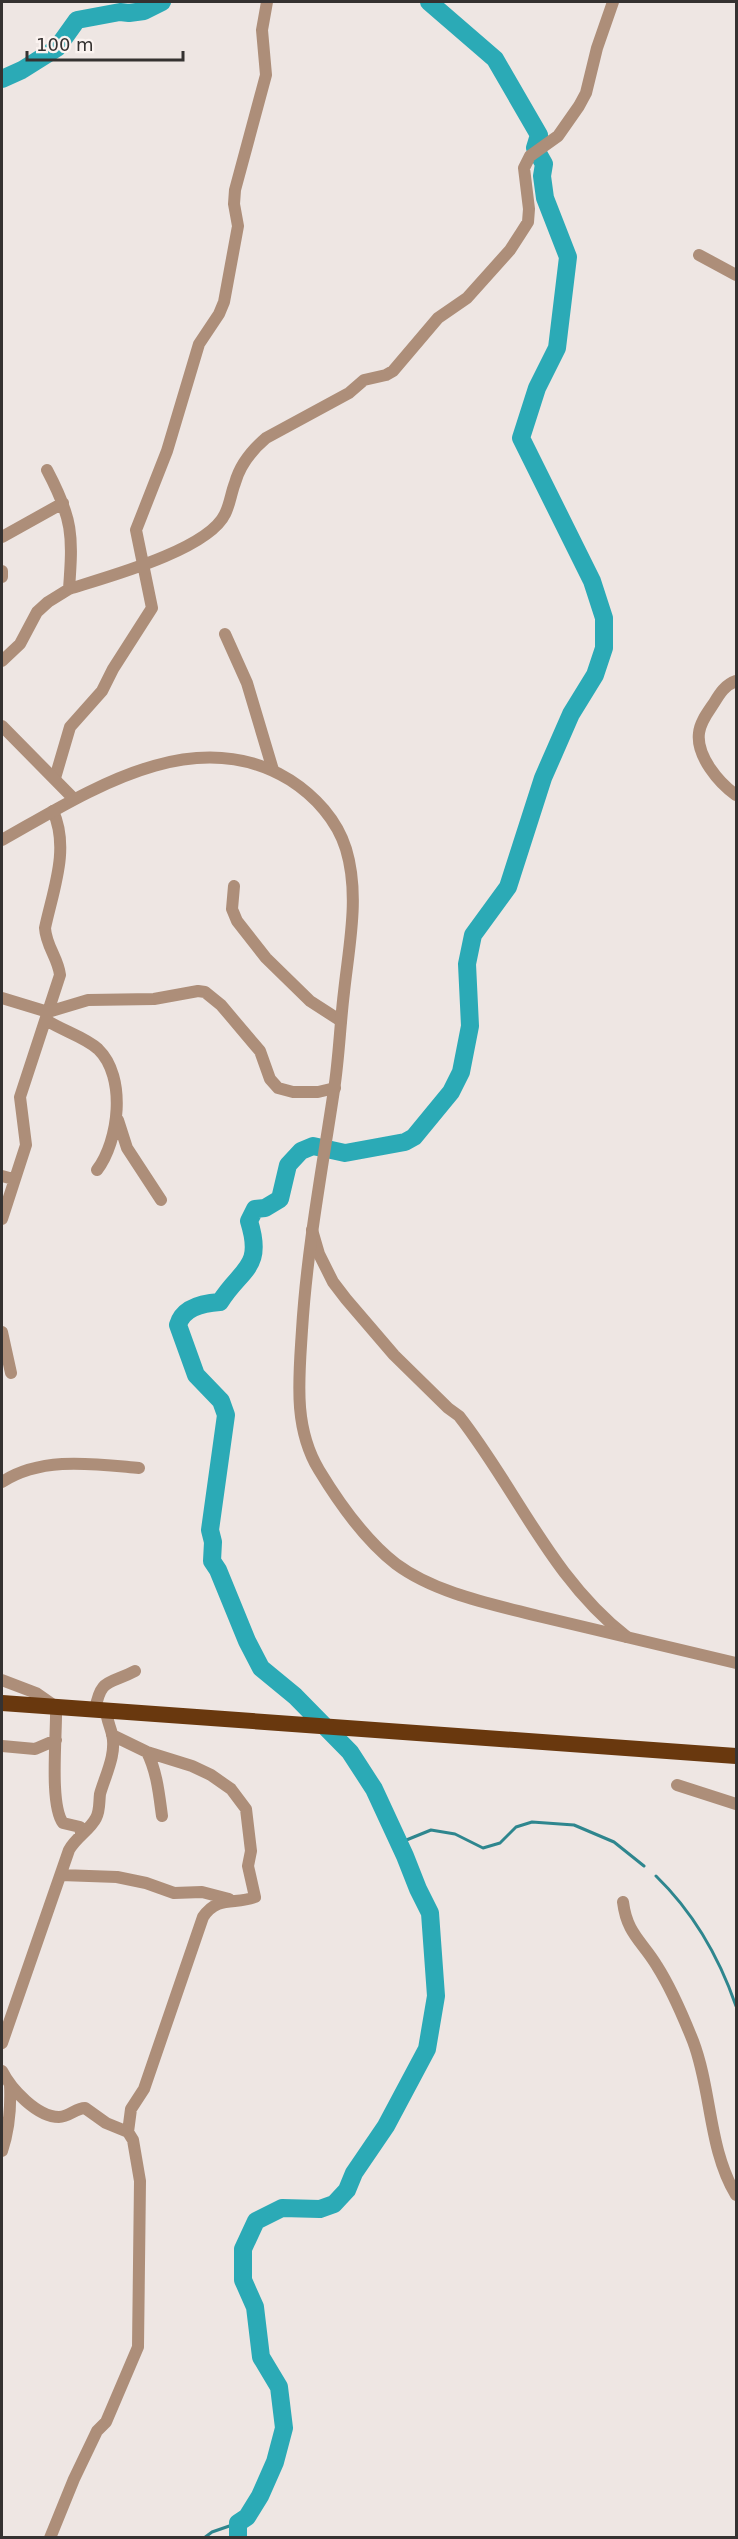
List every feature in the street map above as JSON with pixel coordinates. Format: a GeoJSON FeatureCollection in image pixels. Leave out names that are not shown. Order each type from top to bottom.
{"type":"FeatureCollection","features":[{"type":"Feature","properties":{"kind":"highway"},"geometry":{"type":"LineString","coordinates":[[2,1703],[299,1723],[525,1743],[736,1756]]}},
{"type":"Feature","properties":{"kind":"street"},"geometry":{"type":"LineString","coordinates":[[55,778],[70,727],[102,691],[152,608],[136,530],[167,451],[199,344],[219,314],[224,302],[238,226],[234,204],[235,190],[266,75],[262,30],[267,2]]}},
{"type":"Feature","properties":{"kind":"street"},"geometry":{"type":"LineString","coordinates":[[2,662],[20,644],[37,612],[48,602],[69,589],[165,558],[197,540],[225,516],[236,479],[247,457],[266,438],[349,393],[364,380],[393,371],[438,318],[467,298],[510,250],[528,222],[529,197],[524,168],[532,154],[553,141],[579,106],[586,93],[597,48],[614,2]]}},
{"type":"Feature","properties":{"kind":"street"},"geometry":{"type":"LineString","coordinates":[[699,255],[736,275]]}},
{"type":"Feature","properties":{"kind":"street"},"geometry":{"type":"LineString","coordinates":[[47,470],[63,502],[72,539],[69,589]]}},
{"type":"Feature","properties":{"kind":"street"},"geometry":{"type":"LineString","coordinates":[[2,537],[63,502]]}},
{"type":"Feature","properties":{"kind":"street"},"geometry":{"type":"LineString","coordinates":[[2,570],[2,577]]}},
{"type":"Feature","properties":{"kind":"street"},"geometry":{"type":"LineString","coordinates":[[225,634],[247,683],[273,770]]}},
{"type":"Feature","properties":{"kind":"street"},"geometry":{"type":"LineString","coordinates":[[736,681],[721,692],[699,733],[700,747],[706,760],[719,780],[736,795]]}},
{"type":"Feature","properties":{"kind":"street"},"geometry":{"type":"LineString","coordinates":[[2,726],[74,799]]}},
{"type":"Feature","properties":{"kind":"street"},"geometry":{"type":"LineString","coordinates":[[2,840],[74,799],[145,769],[192,758],[230,759],[273,770],[313,798],[338,830],[347,852],[353,903],[335,1088],[305,1283],[300,1366],[300,1419],[310,1453],[318,1469],[372,1541],[408,1572],[487,1603],[736,1663]]}},
{"type":"Feature","properties":{"kind":"street"},"geometry":{"type":"LineString","coordinates":[[2,1219],[7,1177],[26,1145],[20,1097],[60,975],[59,966],[46,940],[45,928],[60,855],[60,831],[53,811]]}},
{"type":"Feature","properties":{"kind":"street"},"geometry":{"type":"LineString","coordinates":[[234,886],[232,909],[237,921],[266,958],[310,1001],[341,1021]]}},
{"type":"Feature","properties":{"kind":"street"},"geometry":{"type":"LineString","coordinates":[[47,1016],[88,1000],[154,999],[198,991],[205,992],[221,1005],[260,1051],[270,1079],[278,1088],[293,1092],[318,1092],[335,1088]]}},
{"type":"Feature","properties":{"kind":"street"},"geometry":{"type":"LineString","coordinates":[[2,998],[47,1016],[69,1034],[85,1039],[107,1060],[115,1083],[116,1110],[111,1146],[97,1170]]}},
{"type":"Feature","properties":{"kind":"street"},"geometry":{"type":"LineString","coordinates":[[116,1110],[127,1148],[161,1200]]}},
{"type":"Feature","properties":{"kind":"street"},"geometry":{"type":"LineString","coordinates":[[312,1229],[319,1254],[333,1282],[394,1355],[447,1408],[459,1416],[566,1576],[592,1607],[627,1637]]}},
{"type":"Feature","properties":{"kind":"street"},"geometry":{"type":"LineString","coordinates":[[2,1332],[11,1373]]}},
{"type":"Feature","properties":{"kind":"street"},"geometry":{"type":"LineString","coordinates":[[2,1482],[11,1476],[56,1464],[84,1463],[139,1468]]}},
{"type":"Feature","properties":{"kind":"street"},"geometry":{"type":"LineString","coordinates":[[2,2043],[69,1850],[98,1814],[100,1795],[111,1758],[112,1735],[101,1711],[98,1694],[103,1685],[135,1671]]}},
{"type":"Feature","properties":{"kind":"street"},"geometry":{"type":"LineString","coordinates":[[2,1680],[36,1693],[56,1707],[55,1777],[58,1812],[63,1823],[80,1827],[81,1833]]}},
{"type":"Feature","properties":{"kind":"street"},"geometry":{"type":"LineString","coordinates":[[61,1875],[117,1877],[146,1883],[174,1893],[202,1892],[229,1899],[247,1900],[255,1897],[248,1866],[251,1851],[246,1809],[231,1789],[212,1775],[192,1766],[147,1752],[112,1735]]}},
{"type":"Feature","properties":{"kind":"street"},"geometry":{"type":"LineString","coordinates":[[2,1746],[35,1749],[56,1740]]}},
{"type":"Feature","properties":{"kind":"street"},"geometry":{"type":"LineString","coordinates":[[147,1752],[153,1764],[159,1788],[162,1816]]}},
{"type":"Feature","properties":{"kind":"street"},"geometry":{"type":"LineString","coordinates":[[677,1785],[736,1804]]}},
{"type":"Feature","properties":{"kind":"street"},"geometry":{"type":"LineString","coordinates":[[50,2538],[74,2479],[98,2431],[106,2422],[138,2347],[140,2181],[133,2140],[129,2132],[131,2109],[144,2089],[203,1917],[214,1905],[229,1899]]}},
{"type":"Feature","properties":{"kind":"street"},"geometry":{"type":"LineString","coordinates":[[623,1902],[625,1920],[657,1966],[692,2038],[699,2059],[716,2145],[736,2195]]}},
{"type":"Feature","properties":{"kind":"street"},"geometry":{"type":"LineString","coordinates":[[2,2071],[10,2084],[30,2103],[51,2115],[67,2115],[85,2108],[106,2123],[129,2132]]}},
{"type":"Feature","properties":{"kind":"street"},"geometry":{"type":"LineString","coordinates":[[2,2151],[10,2111],[10,2084]]}},
{"type":"Feature","properties":{"kind":"waterway"},"geometry":{"type":"LineString","coordinates":[[2,79],[22,70],[57,48],[77,20],[120,12],[144,11],[162,2]]}},
{"type":"Feature","properties":{"kind":"waterway"},"geometry":{"type":"LineString","coordinates":[[238,2538],[238,2523],[247,2517],[260,2496],[275,2462],[284,2428],[279,2387],[261,2357],[255,2307],[243,2280],[243,2249],[256,2221],[282,2208],[320,2209],[334,2204],[347,2190],[354,2173],[386,2126],[427,2049],[436,1996],[430,1913],[374,1789],[350,1752],[295,1696],[261,1668],[212,1561],[213,1542],[210,1530],[226,1415],[221,1401],[196,1375],[178,1325],[189,1310],[207,1303],[220,1302],[248,1267],[254,1249],[249,1221],[255,1209],[265,1208],[280,1199],[288,1165],[301,1151],[313,1146],[345,1153],[405,1142],[414,1137],[451,1092],[461,1072],[470,1026],[467,964],[473,935],[508,887],[543,778],[571,714],[595,675],[604,648],[604,618],[592,581],[521,438],[537,388],[557,348],[568,257],[545,198],[542,176],[544,164],[535,148],[539,135],[495,59],[429,2]]}},
{"type":"Feature","properties":{"kind":"waterway"},"geometry":{"type":"LineString","coordinates":[[399,1843],[431,1830],[455,1834],[483,1848],[500,1843],[516,1827],[532,1822],[574,1825],[614,1842],[644,1866]]}},
{"type":"Feature","properties":{"kind":"waterway"},"geometry":{"type":"LineString","coordinates":[[656,1876],[682,1905],[703,1936],[722,1970],[736,2006]]}},
{"type":"Feature","properties":{"kind":"waterway"},"geometry":{"type":"LineString","coordinates":[[204,2538],[212,2532],[238,2523]]}}]}
